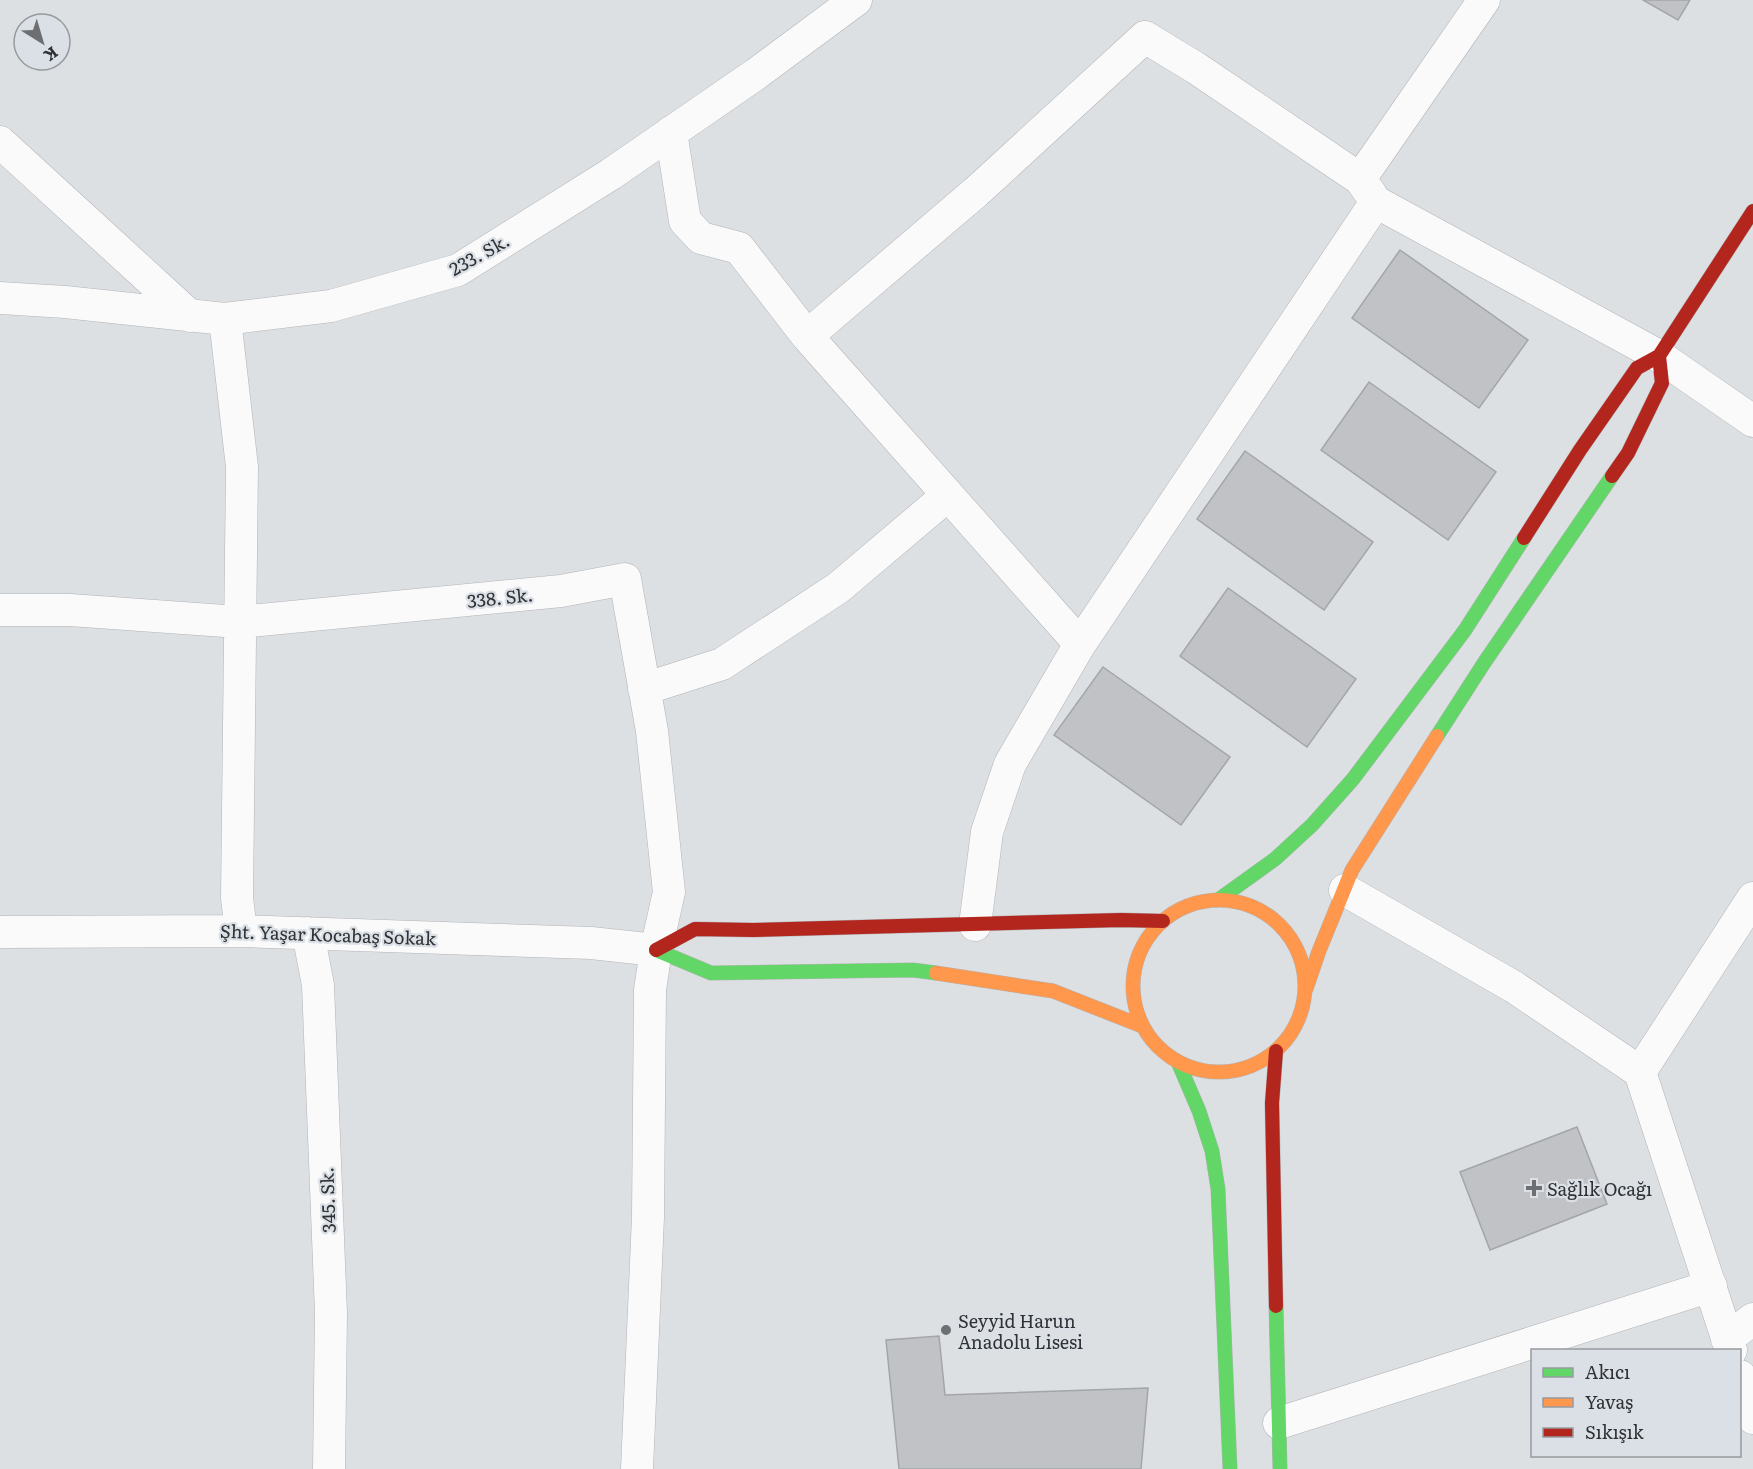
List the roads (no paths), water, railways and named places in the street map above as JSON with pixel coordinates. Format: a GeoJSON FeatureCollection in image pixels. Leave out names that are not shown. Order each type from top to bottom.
{"type":"FeatureCollection","features":[{"type":"Feature","properties":{"kind":"street","name":"233. Sk."},"geometry":{"type":"LineString","coordinates":[[0,298],[65,302],[225,320],[331,306],[458,270],[611,174],[756,74],[856,0]]}},
{"type":"Feature","properties":{"kind":"street"},"geometry":{"type":"LineString","coordinates":[[975,926],[987,832],[1010,764],[1080,644],[1368,190],[1484,0]]}},
{"type":"Feature","properties":{"kind":"street"},"geometry":{"type":"LineString","coordinates":[[807,336],[976,192],[1146,37],[1196,68],[1368,190],[1659,356],[1753,421]]}},
{"type":"Feature","properties":{"kind":"street"},"geometry":{"type":"LineString","coordinates":[[671,132],[685,221],[701,238],[739,248],[807,336],[1080,644]]}},
{"type":"Feature","properties":{"kind":"street"},"geometry":{"type":"LineString","coordinates":[[0,142],[190,316]]}},
{"type":"Feature","properties":{"kind":"street"},"geometry":{"type":"LineString","coordinates":[[1218,900],[1275,859],[1312,825],[1353,779],[1465,630],[1580,450],[1637,368],[1659,356],[1753,212]]}},
{"type":"Feature","properties":{"kind":"street"},"geometry":{"type":"LineString","coordinates":[[225,320],[242,467],[237,898],[241,931]]}},
{"type":"Feature","properties":{"kind":"street"},"geometry":{"type":"LineString","coordinates":[[1306,989],[1305,972],[1300,955],[1292,939],[1281,926],[1268,915],[1252,907],[1218,900],[1201,902],[1184,908],[1163,921],[1145,942],[1138,957],[1134,975],[1134,1001],[1142,1026],[1151,1040],[1178,1062],[1195,1069],[1229,1072],[1246,1068],[1276,1051],[1288,1038],[1298,1023],[1306,989],[1319,951],[1352,870],[1484,663],[1628,453],[1662,383],[1659,356]]}},
{"type":"Feature","properties":{"kind":"street"},"geometry":{"type":"LineString","coordinates":[[644,689],[722,664],[838,588],[948,495]]}},
{"type":"Feature","properties":{"kind":"street","name":"338. Sk."},"geometry":{"type":"LineString","coordinates":[[0,610],[70,610],[239,622],[561,591],[625,579],[652,730],[669,892],[650,990],[648,1217],[637,1469]]}},
{"type":"Feature","properties":{"kind":"street"},"geometry":{"type":"LineString","coordinates":[[1345,890],[1514,987],[1640,1072],[1729,1345]]}},
{"type":"Feature","properties":{"kind":"street"},"geometry":{"type":"LineString","coordinates":[[1640,1072],[1753,898]]}},
{"type":"Feature","properties":{"kind":"street"},"geometry":{"type":"LineString","coordinates":[[656,950],[695,929],[753,930],[975,926],[1121,920],[1163,921]]}},
{"type":"Feature","properties":{"kind":"street","name":"Şht. Yaşar Kocabaş Sokak"},"geometry":{"type":"LineString","coordinates":[[0,932],[241,931],[591,943],[656,950]]}},
{"type":"Feature","properties":{"kind":"street","name":"345. Sk."},"geometry":{"type":"LineString","coordinates":[[308,933],[318,985],[331,1313],[329,1469]]}},
{"type":"Feature","properties":{"kind":"street"},"geometry":{"type":"LineString","coordinates":[[656,950],[711,973],[913,970],[1053,991],[1142,1026]]}},
{"type":"Feature","properties":{"kind":"street"},"geometry":{"type":"LineString","coordinates":[[1276,1051],[1272,1103],[1280,1469]]}},
{"type":"Feature","properties":{"kind":"street"},"geometry":{"type":"LineString","coordinates":[[1178,1062],[1199,1111],[1212,1150],[1218,1189],[1230,1469]]}},
{"type":"Feature","properties":{"kind":"street"},"geometry":{"type":"LineString","coordinates":[[1279,1423],[1711,1286]]}},
{"type":"Feature","properties":{"kind":"street"},"geometry":{"type":"LineString","coordinates":[[1729,1345],[1753,1319]]}},
{"type":"Feature","properties":{"kind":"street"},"geometry":{"type":"LineString","coordinates":[[1741,1379],[1753,1418]]}},
{"type":"Feature","properties":{"kind":"place","name":"Sağlık Ocağı"},"geometry":{"type":"Point","coordinates":[1534,1188]}},
{"type":"Feature","properties":{"kind":"place","name":"Seyyid Harun Anadolu Lisesi"},"geometry":{"type":"Point","coordinates":[946,1330]}}]}
